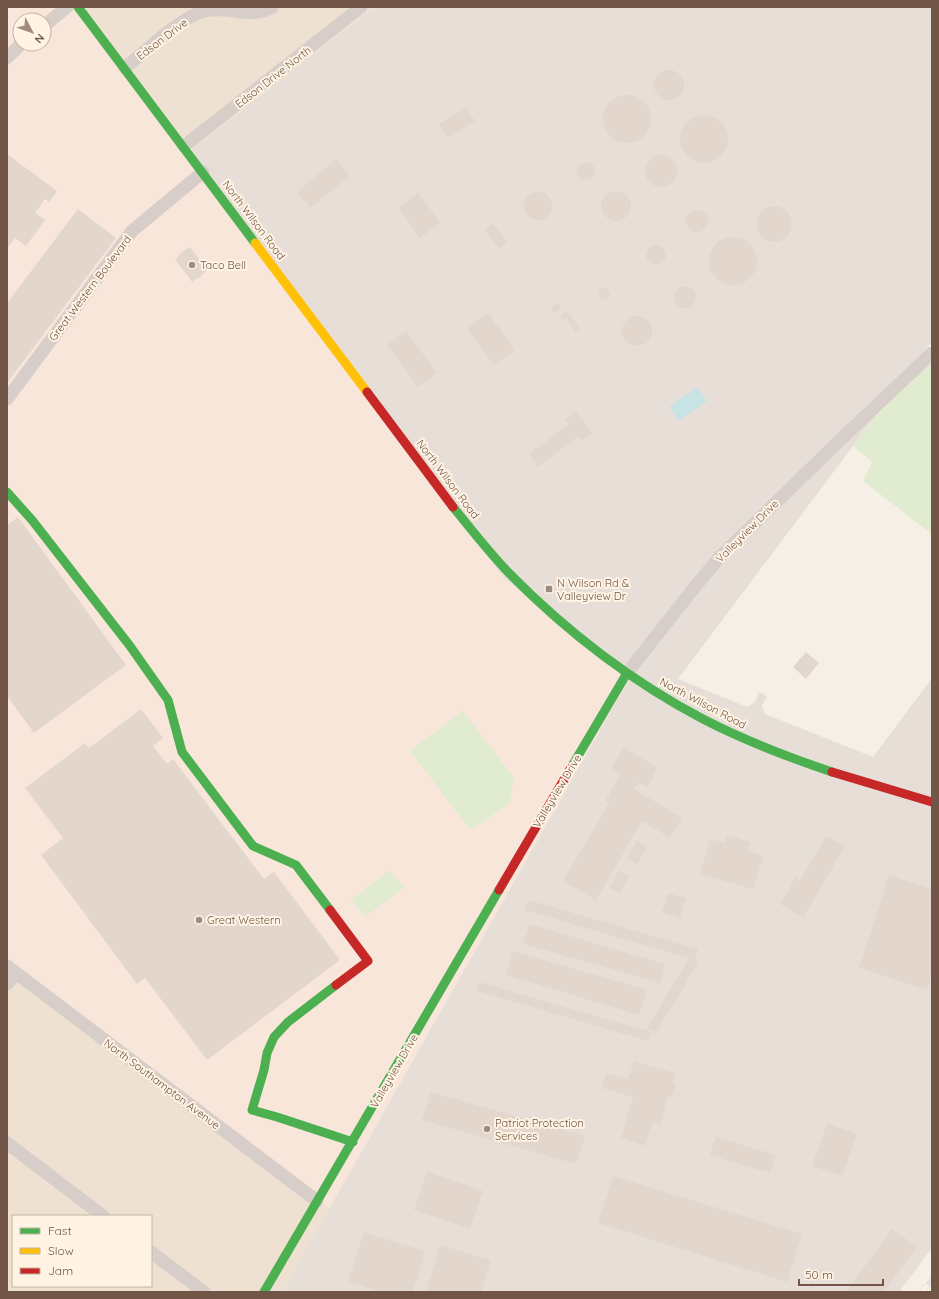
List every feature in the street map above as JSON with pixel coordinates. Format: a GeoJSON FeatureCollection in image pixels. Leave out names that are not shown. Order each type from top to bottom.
{"type":"FeatureCollection","features":[{"type":"Feature","properties":{"kind":"street"},"geometry":{"type":"LineString","coordinates":[[52,19],[67,7]]}},
{"type":"Feature","properties":{"kind":"street","name":"North Wilson Road"},"geometry":{"type":"LineString","coordinates":[[78,7],[184,146],[387,420],[479,540],[553,615],[585,642],[627,673],[675,704],[742,738],[788,757],[844,776],[932,802]]}},
{"type":"Feature","properties":{"kind":"street","name":"Edson Drive"},"geometry":{"type":"LineString","coordinates":[[125,68],[182,21],[205,11],[230,10],[250,13],[268,10],[272,7]]}},
{"type":"Feature","properties":{"kind":"street","name":"Edson Drive North"},"geometry":{"type":"LineString","coordinates":[[184,146],[362,7]]}},
{"type":"Feature","properties":{"kind":"street","name":"Great Western Boulevard"},"geometry":{"type":"LineString","coordinates":[[7,399],[132,231],[203,172]]}},
{"type":"Feature","properties":{"kind":"street","name":"Valleyview Drive"},"geometry":{"type":"LineString","coordinates":[[264,1292],[439,995],[476,927],[627,673],[694,588],[729,548],[836,444],[932,354]]}},
{"type":"Feature","properties":{"kind":"street"},"geometry":{"type":"LineString","coordinates":[[7,492],[32,520],[126,640],[168,700],[182,752],[252,846],[296,865],[368,961],[288,1022],[274,1037],[267,1053],[264,1070],[252,1110],[274,1115],[353,1142]]}},
{"type":"Feature","properties":{"kind":"street"},"geometry":{"type":"LineString","coordinates":[[7,984],[11,969]]}},
{"type":"Feature","properties":{"kind":"street","name":"North Southampton Avenue"},"geometry":{"type":"LineString","coordinates":[[11,969],[317,1201]]}},
{"type":"Feature","properties":{"kind":"street"},"geometry":{"type":"LineString","coordinates":[[7,1143],[103,1215]]}},
{"type":"Feature","properties":{"kind":"street"},"geometry":{"type":"LineString","coordinates":[[152,1253],[204,1292]]}},
{"type":"Feature","properties":{"kind":"shaded area"},"geometry":{"type":"Polygon","coordinates":[[[7,7],[75,7],[630,677],[330,1208],[7,958],[7,7]]]}},
{"type":"Feature","properties":{"kind":"shaded area"},"geometry":{"type":"Polygon","coordinates":[[[75,7],[374,7],[187,154],[75,7]]]}},
{"type":"Feature","properties":{"kind":"shaded area"},"geometry":{"type":"Polygon","coordinates":[[[374,7],[932,7],[932,341],[678,679],[747,707],[755,702],[759,692],[767,696],[762,706],[765,714],[873,757],[932,678],[932,1248],[899,1292],[282,1292],[630,677],[505,579],[187,154],[374,7]]]}},
{"type":"Feature","properties":{"kind":"shaded area"},"geometry":{"type":"Polygon","coordinates":[[[7,958],[330,1208],[282,1292],[7,1292],[7,958]]]}},
{"type":"Feature","properties":{"kind":"green space"},"geometry":{"type":"Polygon","coordinates":[[[932,361],[932,534],[863,481],[872,462],[853,446],[871,421],[932,361]]]}},
{"type":"Feature","properties":{"kind":"green space"},"geometry":{"type":"Polygon","coordinates":[[[463,711],[514,778],[510,803],[473,829],[468,827],[410,751],[463,711]]]}},
{"type":"Feature","properties":{"kind":"green space"},"geometry":{"type":"Polygon","coordinates":[[[390,870],[404,888],[365,917],[351,900],[390,870]]]}},
{"type":"Feature","properties":{"kind":"water"},"geometry":{"type":"Polygon","coordinates":[[[697,387],[707,401],[679,421],[669,407],[697,387]]]}},
{"type":"Feature","properties":{"kind":"building"},"geometry":{"type":"Polygon","coordinates":[[[669,70],[680,74],[684,85],[680,96],[669,100],[658,96],[654,85],[658,74],[669,70]]]}},
{"type":"Feature","properties":{"kind":"building"},"geometry":{"type":"Polygon","coordinates":[[[627,95],[636,97],[644,102],[649,110],[651,119],[649,128],[644,136],[636,141],[627,143],[618,141],[610,136],[605,128],[603,119],[605,110],[610,102],[618,97],[627,95]]]}},
{"type":"Feature","properties":{"kind":"building"},"geometry":{"type":"Polygon","coordinates":[[[466,107],[475,121],[448,138],[439,124],[466,107]]]}},
{"type":"Feature","properties":{"kind":"building"},"geometry":{"type":"Polygon","coordinates":[[[704,115],[713,117],[721,122],[726,130],[728,139],[726,148],[721,156],[713,161],[704,163],[695,161],[687,156],[682,148],[680,139],[682,130],[687,122],[695,117],[704,115]]]}},
{"type":"Feature","properties":{"kind":"building"},"geometry":{"type":"Polygon","coordinates":[[[7,154],[57,191],[49,202],[45,199],[35,213],[45,220],[26,246],[15,238],[7,249],[7,154]]]}},
{"type":"Feature","properties":{"kind":"building"},"geometry":{"type":"Polygon","coordinates":[[[661,155],[670,158],[674,162],[677,171],[674,180],[670,184],[661,187],[652,184],[648,180],[645,171],[648,162],[652,158],[661,155]]]}},
{"type":"Feature","properties":{"kind":"building"},"geometry":{"type":"Polygon","coordinates":[[[336,159],[350,176],[310,208],[297,192],[336,159]]]}},
{"type":"Feature","properties":{"kind":"building"},"geometry":{"type":"Polygon","coordinates":[[[586,162],[592,165],[595,171],[592,177],[586,180],[580,177],[577,171],[580,165],[586,162]]]}},
{"type":"Feature","properties":{"kind":"building"},"geometry":{"type":"Polygon","coordinates":[[[616,191],[627,195],[631,206],[627,217],[616,221],[605,217],[601,206],[605,195],[616,191]]]}},
{"type":"Feature","properties":{"kind":"building"},"geometry":{"type":"Polygon","coordinates":[[[538,192],[548,196],[552,206],[548,216],[538,220],[528,216],[524,206],[528,196],[538,192]]]}},
{"type":"Feature","properties":{"kind":"building"},"geometry":{"type":"Polygon","coordinates":[[[418,193],[440,222],[420,238],[398,208],[418,193]]]}},
{"type":"Feature","properties":{"kind":"building"},"geometry":{"type":"Polygon","coordinates":[[[777,206],[787,211],[791,217],[791,231],[787,237],[781,241],[771,242],[761,237],[757,231],[756,221],[761,211],[767,207],[777,206]]]}},
{"type":"Feature","properties":{"kind":"building"},"geometry":{"type":"Polygon","coordinates":[[[78,209],[116,238],[7,383],[7,303],[78,209]]]}},
{"type":"Feature","properties":{"kind":"building"},"geometry":{"type":"Polygon","coordinates":[[[697,210],[705,213],[708,221],[705,229],[697,232],[689,229],[686,221],[689,213],[697,210]]]}},
{"type":"Feature","properties":{"kind":"building"},"geometry":{"type":"Polygon","coordinates":[[[493,223],[507,242],[499,249],[485,229],[493,223]]]}},
{"type":"Feature","properties":{"kind":"building"},"geometry":{"type":"Polygon","coordinates":[[[733,237],[742,239],[750,244],[755,252],[757,261],[755,270],[750,278],[742,283],[733,285],[724,283],[716,278],[711,270],[709,261],[711,252],[716,244],[724,239],[733,237]]]}},
{"type":"Feature","properties":{"kind":"building"},"geometry":{"type":"Polygon","coordinates":[[[656,245],[663,248],[666,255],[663,262],[656,265],[649,262],[646,255],[649,248],[656,245]]]}},
{"type":"Feature","properties":{"kind":"building","name":"Taco Bell"},"geometry":{"type":"Polygon","coordinates":[[[190,247],[207,270],[198,279],[197,278],[192,282],[175,259],[180,255],[179,254],[190,247]]]}},
{"type":"Feature","properties":{"kind":"building"},"geometry":{"type":"Polygon","coordinates":[[[685,286],[689,287],[695,293],[695,301],[689,307],[685,308],[681,307],[675,301],[674,297],[675,293],[681,287],[685,286]]]}},
{"type":"Feature","properties":{"kind":"building"},"geometry":{"type":"Polygon","coordinates":[[[604,287],[609,290],[610,296],[606,300],[601,299],[598,295],[599,289],[604,287]]]}},
{"type":"Feature","properties":{"kind":"building"},"geometry":{"type":"Polygon","coordinates":[[[558,303],[561,308],[554,313],[551,308],[558,303]]]}},
{"type":"Feature","properties":{"kind":"building"},"geometry":{"type":"Polygon","coordinates":[[[567,311],[580,328],[576,332],[566,318],[563,320],[560,316],[567,311]]]}},
{"type":"Feature","properties":{"kind":"building"},"geometry":{"type":"Polygon","coordinates":[[[488,313],[515,350],[494,365],[467,328],[488,313]]]}},
{"type":"Feature","properties":{"kind":"building"},"geometry":{"type":"Polygon","coordinates":[[[637,316],[648,320],[652,331],[648,342],[637,346],[626,342],[622,331],[626,320],[637,316]]]}},
{"type":"Feature","properties":{"kind":"building"},"geometry":{"type":"Polygon","coordinates":[[[406,331],[437,373],[418,387],[387,345],[406,331]]]}},
{"type":"Feature","properties":{"kind":"building"},"geometry":{"type":"Polygon","coordinates":[[[576,412],[592,433],[582,440],[579,436],[538,467],[529,454],[569,424],[565,419],[576,412]]]}},
{"type":"Feature","properties":{"kind":"building"},"geometry":{"type":"Polygon","coordinates":[[[18,517],[126,665],[34,733],[7,696],[7,525],[18,517]]]}},
{"type":"Feature","properties":{"kind":"building"},"geometry":{"type":"Polygon","coordinates":[[[806,652],[819,663],[806,679],[793,667],[806,652]]]}},
{"type":"Feature","properties":{"kind":"building","name":"Great Western"},"geometry":{"type":"Polygon","coordinates":[[[141,709],[163,738],[153,746],[167,764],[173,759],[264,879],[274,872],[340,960],[207,1060],[145,978],[137,984],[41,855],[63,838],[25,788],[85,743],[89,748],[141,709]]]}},
{"type":"Feature","properties":{"kind":"building"},"geometry":{"type":"Polygon","coordinates":[[[623,747],[658,768],[647,787],[638,782],[634,789],[682,818],[670,838],[642,821],[596,900],[563,881],[609,803],[605,801],[621,774],[612,768],[623,747]]]}},
{"type":"Feature","properties":{"kind":"building"},"geometry":{"type":"Polygon","coordinates":[[[727,835],[750,842],[747,851],[763,856],[753,889],[700,874],[710,839],[725,843],[727,835]]]}},
{"type":"Feature","properties":{"kind":"building"},"geometry":{"type":"Polygon","coordinates":[[[826,836],[845,846],[803,918],[780,904],[796,877],[800,880],[826,836]]]}},
{"type":"Feature","properties":{"kind":"building"},"geometry":{"type":"Polygon","coordinates":[[[637,841],[647,847],[637,864],[627,859],[637,841]]]}},
{"type":"Feature","properties":{"kind":"building"},"geometry":{"type":"Polygon","coordinates":[[[619,870],[629,876],[620,893],[609,888],[619,870]]]}},
{"type":"Feature","properties":{"kind":"building"},"geometry":{"type":"Polygon","coordinates":[[[889,875],[932,889],[932,974],[927,990],[859,968],[889,875]]]}},
{"type":"Feature","properties":{"kind":"building"},"geometry":{"type":"Polygon","coordinates":[[[668,893],[686,898],[680,918],[662,912],[668,893]]]}},
{"type":"Feature","properties":{"kind":"building"},"geometry":{"type":"Polygon","coordinates":[[[528,900],[698,949],[695,960],[525,910],[528,900]]]}},
{"type":"Feature","properties":{"kind":"building"},"geometry":{"type":"Polygon","coordinates":[[[529,924],[665,964],[660,983],[523,944],[529,924]]]}},
{"type":"Feature","properties":{"kind":"building"},"geometry":{"type":"Polygon","coordinates":[[[513,951],[647,990],[639,1015],[506,975],[513,951]]]}},
{"type":"Feature","properties":{"kind":"building"},"geometry":{"type":"Polygon","coordinates":[[[689,958],[698,963],[656,1033],[647,1028],[689,958]]]}},
{"type":"Feature","properties":{"kind":"building"},"geometry":{"type":"Polygon","coordinates":[[[479,982],[651,1032],[648,1041],[477,991],[479,982]]]}},
{"type":"Feature","properties":{"kind":"building"},"geometry":{"type":"Polygon","coordinates":[[[634,1061],[675,1073],[672,1083],[676,1084],[672,1097],[668,1096],[660,1125],[653,1122],[645,1146],[621,1138],[633,1097],[602,1088],[607,1073],[628,1079],[634,1061]]]}},
{"type":"Feature","properties":{"kind":"building"},"geometry":{"type":"Polygon","coordinates":[[[431,1092],[585,1136],[576,1164],[422,1120],[431,1092]]]}},
{"type":"Feature","properties":{"kind":"building"},"geometry":{"type":"Polygon","coordinates":[[[827,1124],[857,1134],[842,1176],[812,1166],[827,1124]]]}},
{"type":"Feature","properties":{"kind":"building"},"geometry":{"type":"Polygon","coordinates":[[[716,1137],[776,1155],[770,1173],[710,1155],[716,1137]]]}},
{"type":"Feature","properties":{"kind":"building"},"geometry":{"type":"Polygon","coordinates":[[[427,1172],[483,1191],[470,1229],[414,1210],[427,1172]]]}},
{"type":"Feature","properties":{"kind":"building"},"geometry":{"type":"Polygon","coordinates":[[[613,1176],[802,1234],[787,1282],[598,1223],[613,1176]]]}},
{"type":"Feature","properties":{"kind":"building"},"geometry":{"type":"Polygon","coordinates":[[[892,1229],[917,1247],[884,1292],[846,1292],[892,1229]]]}},
{"type":"Feature","properties":{"kind":"building"},"geometry":{"type":"Polygon","coordinates":[[[364,1232],[425,1251],[413,1292],[381,1292],[348,1282],[364,1232]]]}},
{"type":"Feature","properties":{"kind":"building"},"geometry":{"type":"Polygon","coordinates":[[[440,1245],[491,1260],[481,1292],[426,1292],[440,1245]]]}},
{"type":"Feature","properties":{"kind":"railway"},"geometry":{"type":"LineString","coordinates":[[922,1292],[932,1279]]}},
{"type":"Feature","properties":{"kind":"traffic: fast"},"geometry":{"type":"LineString","coordinates":[[78,7],[255,243]]}},
{"type":"Feature","properties":{"kind":"traffic: fast"},"geometry":{"type":"LineString","coordinates":[[7,492],[32,520],[130,646],[168,700],[182,752],[253,846],[296,865],[330,910]]}},
{"type":"Feature","properties":{"kind":"traffic: fast"},"geometry":{"type":"LineString","coordinates":[[453,507],[508,572],[552,614],[625,671],[676,704],[719,727],[767,748],[832,772]]}},
{"type":"Feature","properties":{"kind":"traffic: fast"},"geometry":{"type":"LineString","coordinates":[[572,766],[627,673]]}},
{"type":"Feature","properties":{"kind":"traffic: fast"},"geometry":{"type":"LineString","coordinates":[[264,1292],[499,890]]}},
{"type":"Feature","properties":{"kind":"traffic: fast"},"geometry":{"type":"LineString","coordinates":[[336,985],[288,1022],[274,1037],[267,1053],[264,1070],[252,1110],[353,1142]]}},
{"type":"Feature","properties":{"kind":"traffic: slow"},"geometry":{"type":"LineString","coordinates":[[255,243],[367,392]]}},
{"type":"Feature","properties":{"kind":"traffic: jam"},"geometry":{"type":"LineString","coordinates":[[367,392],[453,507]]}},
{"type":"Feature","properties":{"kind":"traffic: jam"},"geometry":{"type":"LineString","coordinates":[[499,890],[572,766]]}},
{"type":"Feature","properties":{"kind":"traffic: jam"},"geometry":{"type":"LineString","coordinates":[[832,772],[932,802]]}},
{"type":"Feature","properties":{"kind":"traffic: jam"},"geometry":{"type":"LineString","coordinates":[[330,910],[368,961],[336,985]]}},
{"type":"Feature","properties":{"kind":"place","name":"Taco Bell"},"geometry":{"type":"Point","coordinates":[192,265]}},
{"type":"Feature","properties":{"kind":"place","name":"N Wilson Rd & Valleyview Dr"},"geometry":{"type":"Point","coordinates":[549,589]}},
{"type":"Feature","properties":{"kind":"place","name":"Great Western"},"geometry":{"type":"Point","coordinates":[199,920]}},
{"type":"Feature","properties":{"kind":"place","name":"Patriot Protection Services"},"geometry":{"type":"Point","coordinates":[487,1129]}}]}
